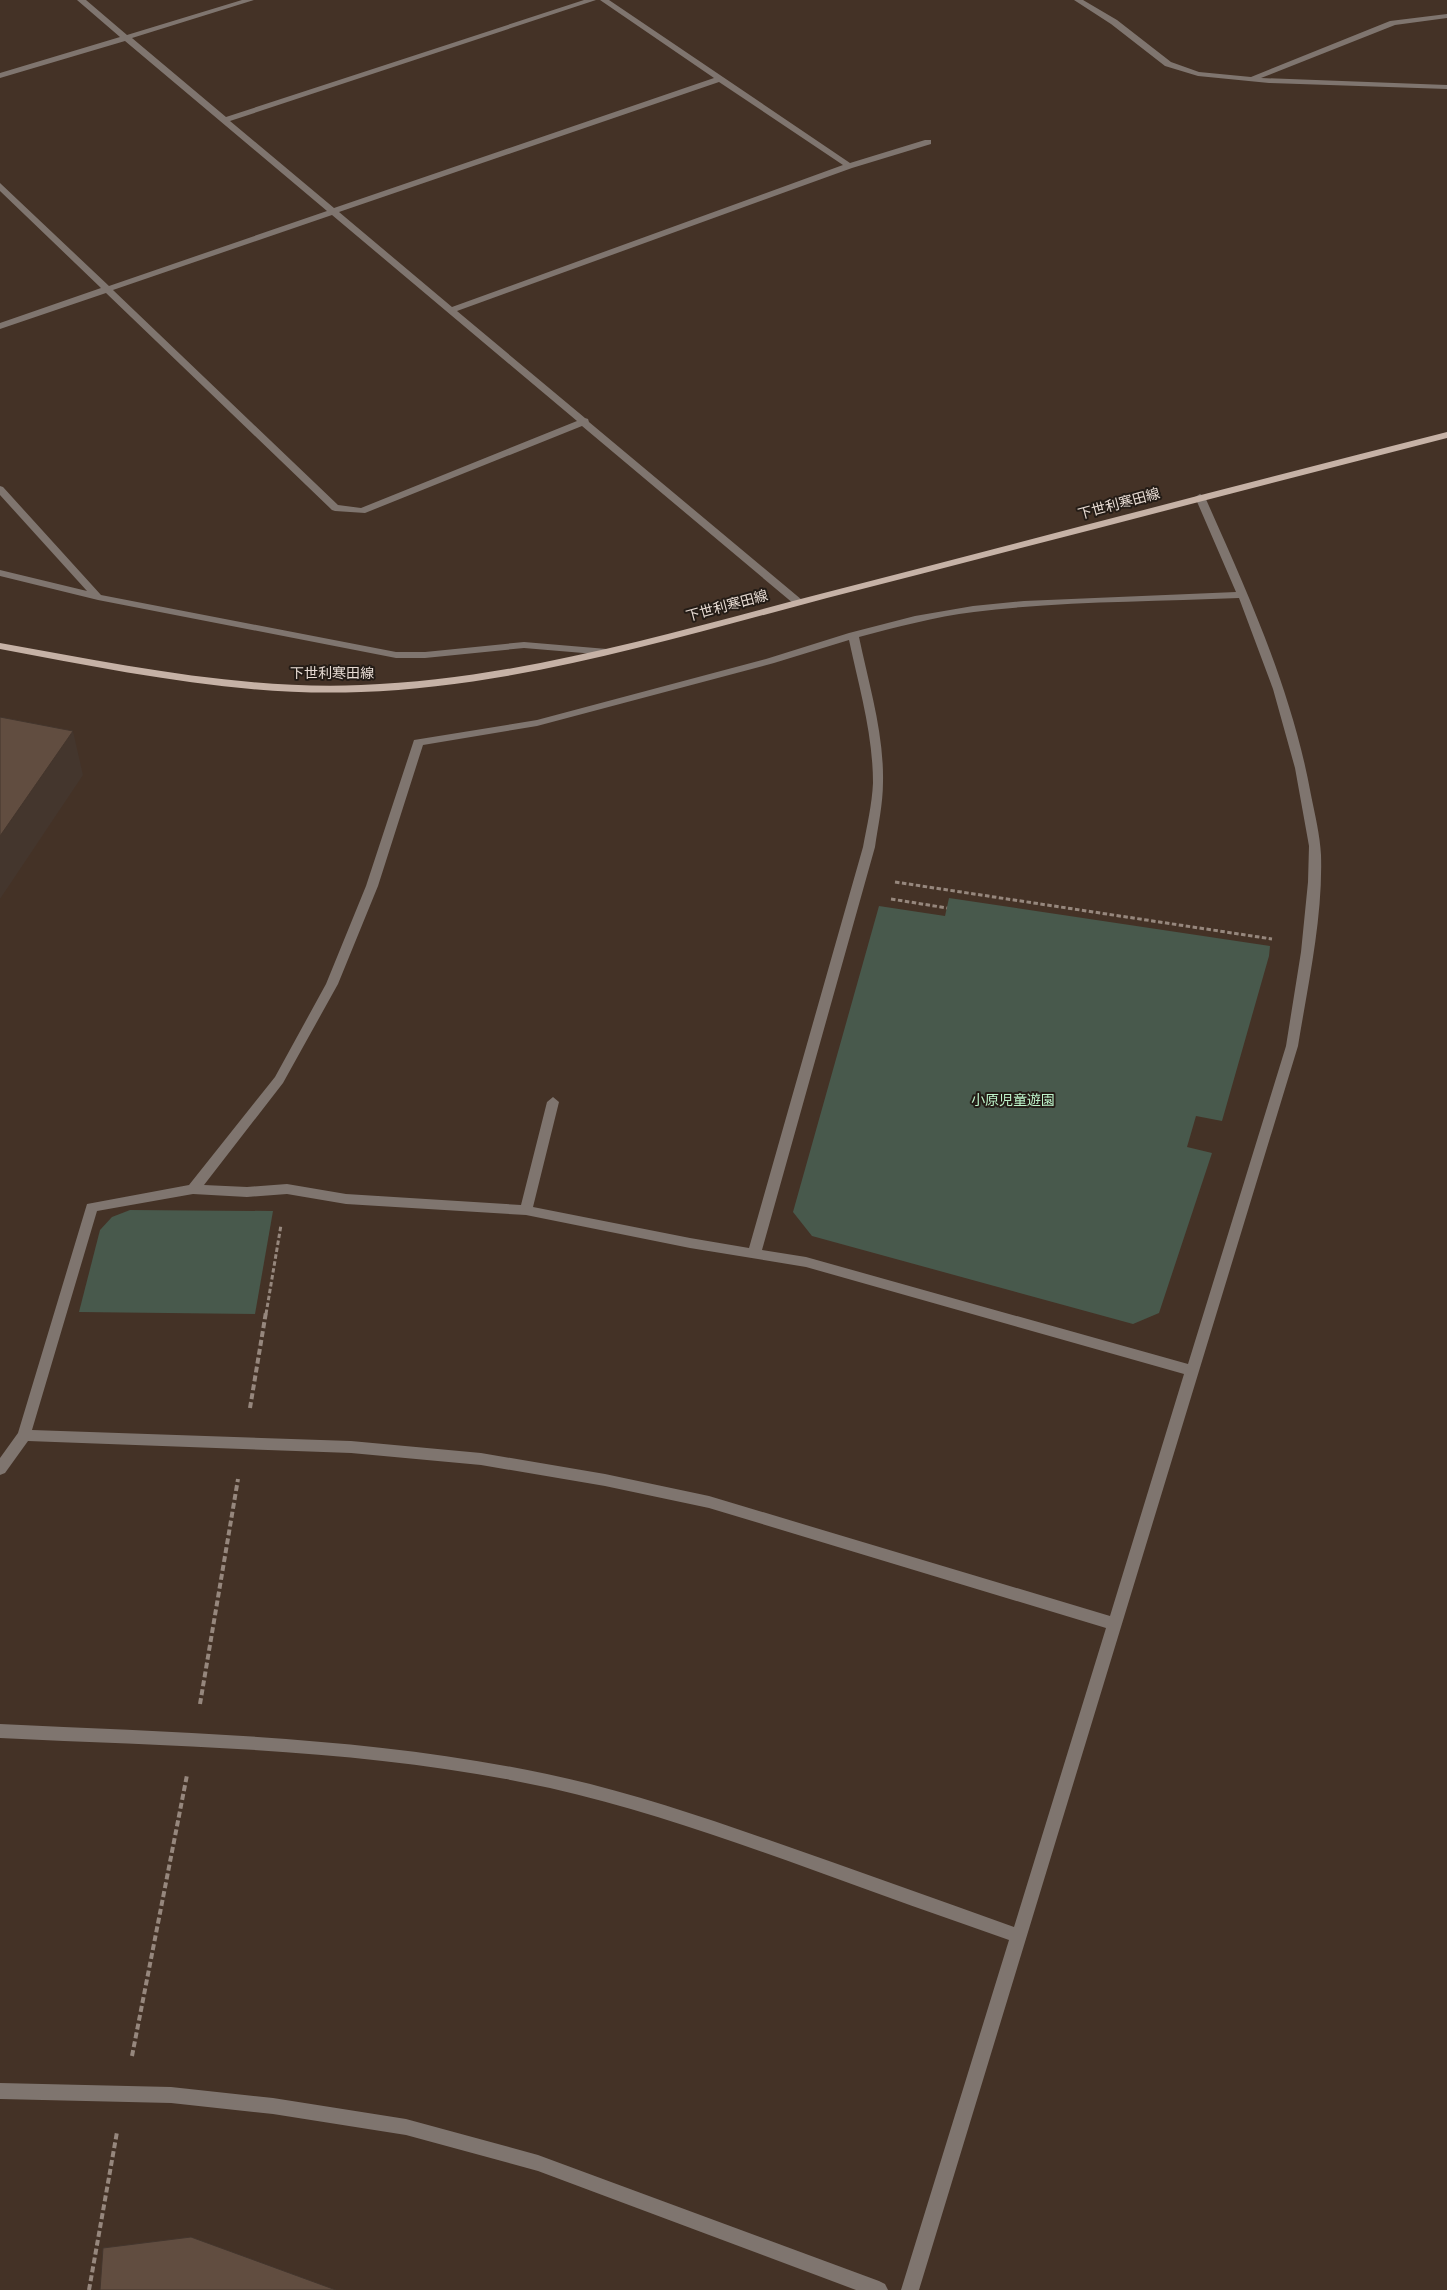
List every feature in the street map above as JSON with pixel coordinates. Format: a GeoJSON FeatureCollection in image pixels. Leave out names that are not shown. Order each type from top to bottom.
{"type":"FeatureCollection","features":[{"type":"Feature","properties":{"kind":"main road","name":"下世利寒田線"},"geometry":{"type":"LineString","coordinates":[[0,646],[219,682],[286,688],[358,689],[480,676],[607,652],[1447,434]]}},
{"type":"Feature","properties":{"kind":"street"},"geometry":{"type":"LineString","coordinates":[[82,0],[798,602]]}},
{"type":"Feature","properties":{"kind":"street"},"geometry":{"type":"LineString","coordinates":[[0,76],[250,0]]}},
{"type":"Feature","properties":{"kind":"street"},"geometry":{"type":"LineString","coordinates":[[225,120],[592,0]]}},
{"type":"Feature","properties":{"kind":"street"},"geometry":{"type":"LineString","coordinates":[[604,0],[849,166]]}},
{"type":"Feature","properties":{"kind":"street"},"geometry":{"type":"LineString","coordinates":[[1078,0],[1114,22],[1168,64],[1198,74],[1249,80],[1447,87]]}},
{"type":"Feature","properties":{"kind":"street"},"geometry":{"type":"LineString","coordinates":[[1249,80],[1393,22],[1447,16]]}},
{"type":"Feature","properties":{"kind":"street"},"geometry":{"type":"LineString","coordinates":[[0,326],[719,79]]}},
{"type":"Feature","properties":{"kind":"street"},"geometry":{"type":"LineString","coordinates":[[452,310],[849,166],[928,142]]}},
{"type":"Feature","properties":{"kind":"street"},"geometry":{"type":"LineString","coordinates":[[0,186],[335,508],[362,511],[585,421]]}},
{"type":"Feature","properties":{"kind":"street"},"geometry":{"type":"LineString","coordinates":[[0,489],[98,597]]}},
{"type":"Feature","properties":{"kind":"street"},"geometry":{"type":"LineString","coordinates":[[910,2290],[1292,1046],[1311,924],[1315,856],[1304,780],[1288,714],[1242,595],[1200,497]]}},
{"type":"Feature","properties":{"kind":"street"},"geometry":{"type":"LineString","coordinates":[[0,573],[98,597],[396,655],[425,655],[524,646],[607,652]]}},
{"type":"Feature","properties":{"kind":"street"},"geometry":{"type":"LineString","coordinates":[[193,1190],[278,1080],[332,984],[372,886],[418,742],[537,723],[770,661],[853,635],[915,619],[973,609],[1024,604],[1242,595]]}},
{"type":"Feature","properties":{"kind":"street"},"geometry":{"type":"LineString","coordinates":[[754,1254],[856,894],[876,814],[878,781],[876,750],[853,635]]}},
{"type":"Feature","properties":{"kind":"street"},"geometry":{"type":"LineString","coordinates":[[526,1210],[553,1102]]}},
{"type":"Feature","properties":{"kind":"street"},"geometry":{"type":"LineString","coordinates":[[0,1469],[24,1435],[92,1207],[193,1190],[247,1192],[288,1190],[346,1199],[526,1210],[754,1254],[806,1262],[1192,1370]]}},
{"type":"Feature","properties":{"kind":"street"},"geometry":{"type":"LineString","coordinates":[[24,1435],[351,1448],[481,1459],[605,1480],[709,1502],[1115,1624]]}},
{"type":"Feature","properties":{"kind":"street"},"geometry":{"type":"LineString","coordinates":[[0,1731],[295,1746],[407,1758],[514,1774],[609,1795],[728,1833],[1018,1936]]}},
{"type":"Feature","properties":{"kind":"street"},"geometry":{"type":"LineString","coordinates":[[0,2091],[171,2095],[273,2106],[406,2127],[538,2163],[879,2290]]}},
{"type":"Feature","properties":{"kind":"path"},"geometry":{"type":"LineString","coordinates":[[860,876],[1275,939]]}},
{"type":"Feature","properties":{"kind":"path"},"geometry":{"type":"LineString","coordinates":[[856,894],[947,908]]}},
{"type":"Feature","properties":{"kind":"path"},"geometry":{"type":"LineString","coordinates":[[250,1412],[288,1190]]}},
{"type":"Feature","properties":{"kind":"path"},"geometry":{"type":"LineString","coordinates":[[199,1712],[236,1490]]}},
{"type":"Feature","properties":{"kind":"path"},"geometry":{"type":"LineString","coordinates":[[131,2062],[185,1789]]}},
{"type":"Feature","properties":{"kind":"path"},"geometry":{"type":"LineString","coordinates":[[90,2290],[96,2240],[118,2127]]}},
{"type":"Feature","properties":{"kind":"green space","name":"小原児童遊園"},"geometry":{"type":"Polygon","coordinates":[[[949,898],[1270,946],[1269,956],[1222,1121],[1196,1116],[1187,1147],[1212,1153],[1159,1313],[1133,1324],[812,1236],[793,1212],[879,906],[945,916],[949,898]]]}},
{"type":"Feature","properties":{"kind":"green space"},"geometry":{"type":"Polygon","coordinates":[[[130,1210],[273,1211],[255,1314],[79,1312],[100,1230],[112,1217],[130,1210]]]}},
{"type":"Feature","properties":{"kind":"building"},"geometry":{"type":"Polygon","coordinates":[[[0,717],[73,731],[0,836],[0,717]]]}},
{"type":"Feature","properties":{"kind":"building"},"geometry":{"type":"Polygon","coordinates":[[[191,2237],[336,2290],[100,2290],[103,2248],[191,2237]]]}}]}
